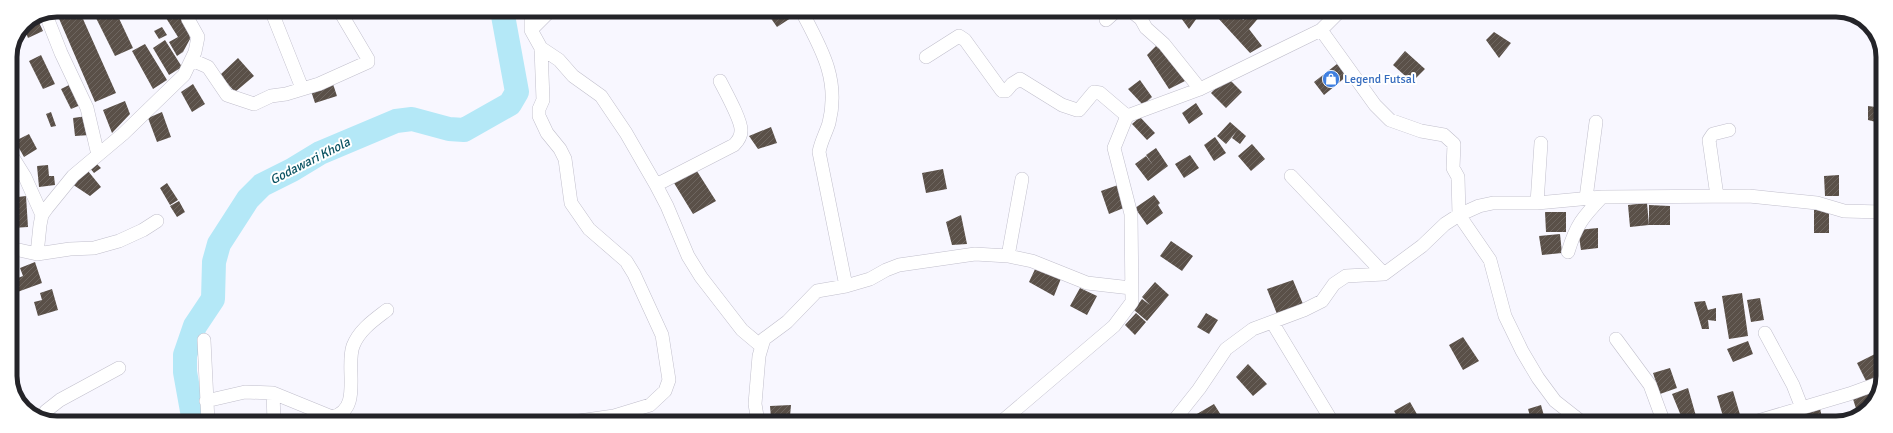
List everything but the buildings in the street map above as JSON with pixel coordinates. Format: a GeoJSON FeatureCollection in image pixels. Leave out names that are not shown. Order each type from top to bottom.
{"type":"FeatureCollection","features":[{"type":"Feature","properties":{"kind":"street"},"geometry":{"type":"LineString","coordinates":[[37,254],[42,215],[73,176],[168,92],[184,75],[192,60],[198,37],[188,17]]}},
{"type":"Feature","properties":{"kind":"street"},"geometry":{"type":"LineString","coordinates":[[274,17],[302,88]]}},
{"type":"Feature","properties":{"kind":"street"},"geometry":{"type":"LineString","coordinates":[[192,60],[208,67],[227,95],[254,104],[271,96],[286,94],[319,84],[368,62],[368,59],[343,17]]}},
{"type":"Feature","properties":{"kind":"street"},"geometry":{"type":"LineString","coordinates":[[531,17],[530,30],[541,48],[559,60],[574,76],[601,96],[626,133],[656,185],[667,206],[688,256],[698,272],[742,330],[761,346]]}},
{"type":"Feature","properties":{"kind":"street"},"geometry":{"type":"LineString","coordinates":[[530,30],[544,17]]}},
{"type":"Feature","properties":{"kind":"street"},"geometry":{"type":"LineString","coordinates":[[805,17],[823,52],[829,69],[833,94],[828,124],[821,140],[819,152],[846,286]]}},
{"type":"Feature","properties":{"kind":"street"},"geometry":{"type":"LineString","coordinates":[[1106,20],[1109,17]]}},
{"type":"Feature","properties":{"kind":"street"},"geometry":{"type":"LineString","coordinates":[[1138,17],[1146,28],[1164,44],[1200,89]]}},
{"type":"Feature","properties":{"kind":"street"},"geometry":{"type":"LineString","coordinates":[[1008,416],[1114,326],[1132,302],[1131,214],[1114,148],[1128,116],[1200,89],[1320,30],[1334,17]]}},
{"type":"Feature","properties":{"kind":"street"},"geometry":{"type":"LineString","coordinates":[[47,18],[61,53],[87,108],[98,155]]}},
{"type":"Feature","properties":{"kind":"street"},"geometry":{"type":"LineString","coordinates":[[1320,30],[1375,105],[1390,120],[1421,131],[1444,135],[1454,144],[1453,168],[1458,177],[1459,215],[1490,260],[1505,316],[1522,351],[1555,401],[1574,416]]}},
{"type":"Feature","properties":{"kind":"street"},"geometry":{"type":"LineString","coordinates":[[926,57],[959,36],[965,40],[1002,91],[1006,91],[1012,84],[1020,79],[1062,105],[1077,110],[1079,110],[1087,102],[1094,92],[1100,93],[1128,116]]}},
{"type":"Feature","properties":{"kind":"street"},"geometry":{"type":"LineString","coordinates":[[541,48],[544,100],[539,109],[539,116],[547,133],[560,149],[565,159],[571,202],[589,229],[626,261],[634,274],[662,335],[669,380],[665,391],[650,405],[614,416]]}},
{"type":"Feature","properties":{"kind":"street"},"geometry":{"type":"LineString","coordinates":[[656,185],[734,145],[739,139],[742,130],[720,81]]}},
{"type":"Feature","properties":{"kind":"street"},"geometry":{"type":"LineString","coordinates":[[1586,198],[1596,122]]}},
{"type":"Feature","properties":{"kind":"street"},"geometry":{"type":"LineString","coordinates":[[1717,196],[1709,140],[1713,134],[1729,130]]}},
{"type":"Feature","properties":{"kind":"street"},"geometry":{"type":"LineString","coordinates":[[1537,203],[1541,144]]}},
{"type":"Feature","properties":{"kind":"street"},"geometry":{"type":"LineString","coordinates":[[17,165],[42,215]]}},
{"type":"Feature","properties":{"kind":"street"},"geometry":{"type":"LineString","coordinates":[[1291,176],[1384,274]]}},
{"type":"Feature","properties":{"kind":"street"},"geometry":{"type":"LineString","coordinates":[[1008,256],[1022,179]]}},
{"type":"Feature","properties":{"kind":"street"},"geometry":{"type":"LineString","coordinates":[[1177,416],[1226,349],[1253,329],[1322,301],[1334,284],[1346,276],[1384,274],[1422,246],[1445,224],[1459,215],[1479,206],[1493,203],[1537,203],[1602,197],[1749,196],[1816,203],[1844,210],[1876,212]]}},
{"type":"Feature","properties":{"kind":"street"},"geometry":{"type":"LineString","coordinates":[[1568,252],[1574,231],[1584,216],[1602,197]]}},
{"type":"Feature","properties":{"kind":"street"},"geometry":{"type":"LineString","coordinates":[[17,250],[37,254],[94,248],[119,241],[143,230],[157,221]]}},
{"type":"Feature","properties":{"kind":"street"},"geometry":{"type":"LineString","coordinates":[[757,416],[755,404],[758,356],[764,339],[787,322],[817,291],[846,286],[870,279],[899,265],[975,254],[1008,256],[1032,261],[1087,283],[1131,288]]}},
{"type":"Feature","properties":{"kind":"street"},"geometry":{"type":"LineString","coordinates":[[336,416],[340,415],[347,408],[351,396],[350,360],[353,346],[361,332],[387,310]]}},
{"type":"Feature","properties":{"kind":"street"},"geometry":{"type":"LineString","coordinates":[[1272,322],[1329,416]]}},
{"type":"Feature","properties":{"kind":"street"},"geometry":{"type":"LineString","coordinates":[[1765,334],[1793,385],[1802,408]]}},
{"type":"Feature","properties":{"kind":"street"},"geometry":{"type":"LineString","coordinates":[[1616,339],[1650,385],[1661,416]]}},
{"type":"Feature","properties":{"kind":"street"},"geometry":{"type":"LineString","coordinates":[[204,340],[207,416]]}},
{"type":"Feature","properties":{"kind":"street"},"geometry":{"type":"LineString","coordinates":[[45,414],[46,410],[60,400],[119,368]]}},
{"type":"Feature","properties":{"kind":"street"},"geometry":{"type":"LineString","coordinates":[[1775,416],[1875,384]]}},
{"type":"Feature","properties":{"kind":"street"},"geometry":{"type":"LineString","coordinates":[[206,401],[245,392],[273,392],[330,416]]}},
{"type":"Feature","properties":{"kind":"street"},"geometry":{"type":"LineString","coordinates":[[273,392],[274,416]]}},
{"type":"Feature","properties":{"kind":"waterway","name":"Godawari Khola"},"geometry":{"type":"LineString","coordinates":[[193,416],[185,372],[185,355],[195,326],[213,299],[214,262],[219,244],[248,199],[262,185],[292,170],[320,153],[396,121],[412,119],[449,129],[464,130],[510,104],[517,92],[503,17]]}},
{"type":"Feature","properties":{"kind":"place","name":"Legend Futsal"},"geometry":{"type":"Point","coordinates":[1331,79]}}]}
